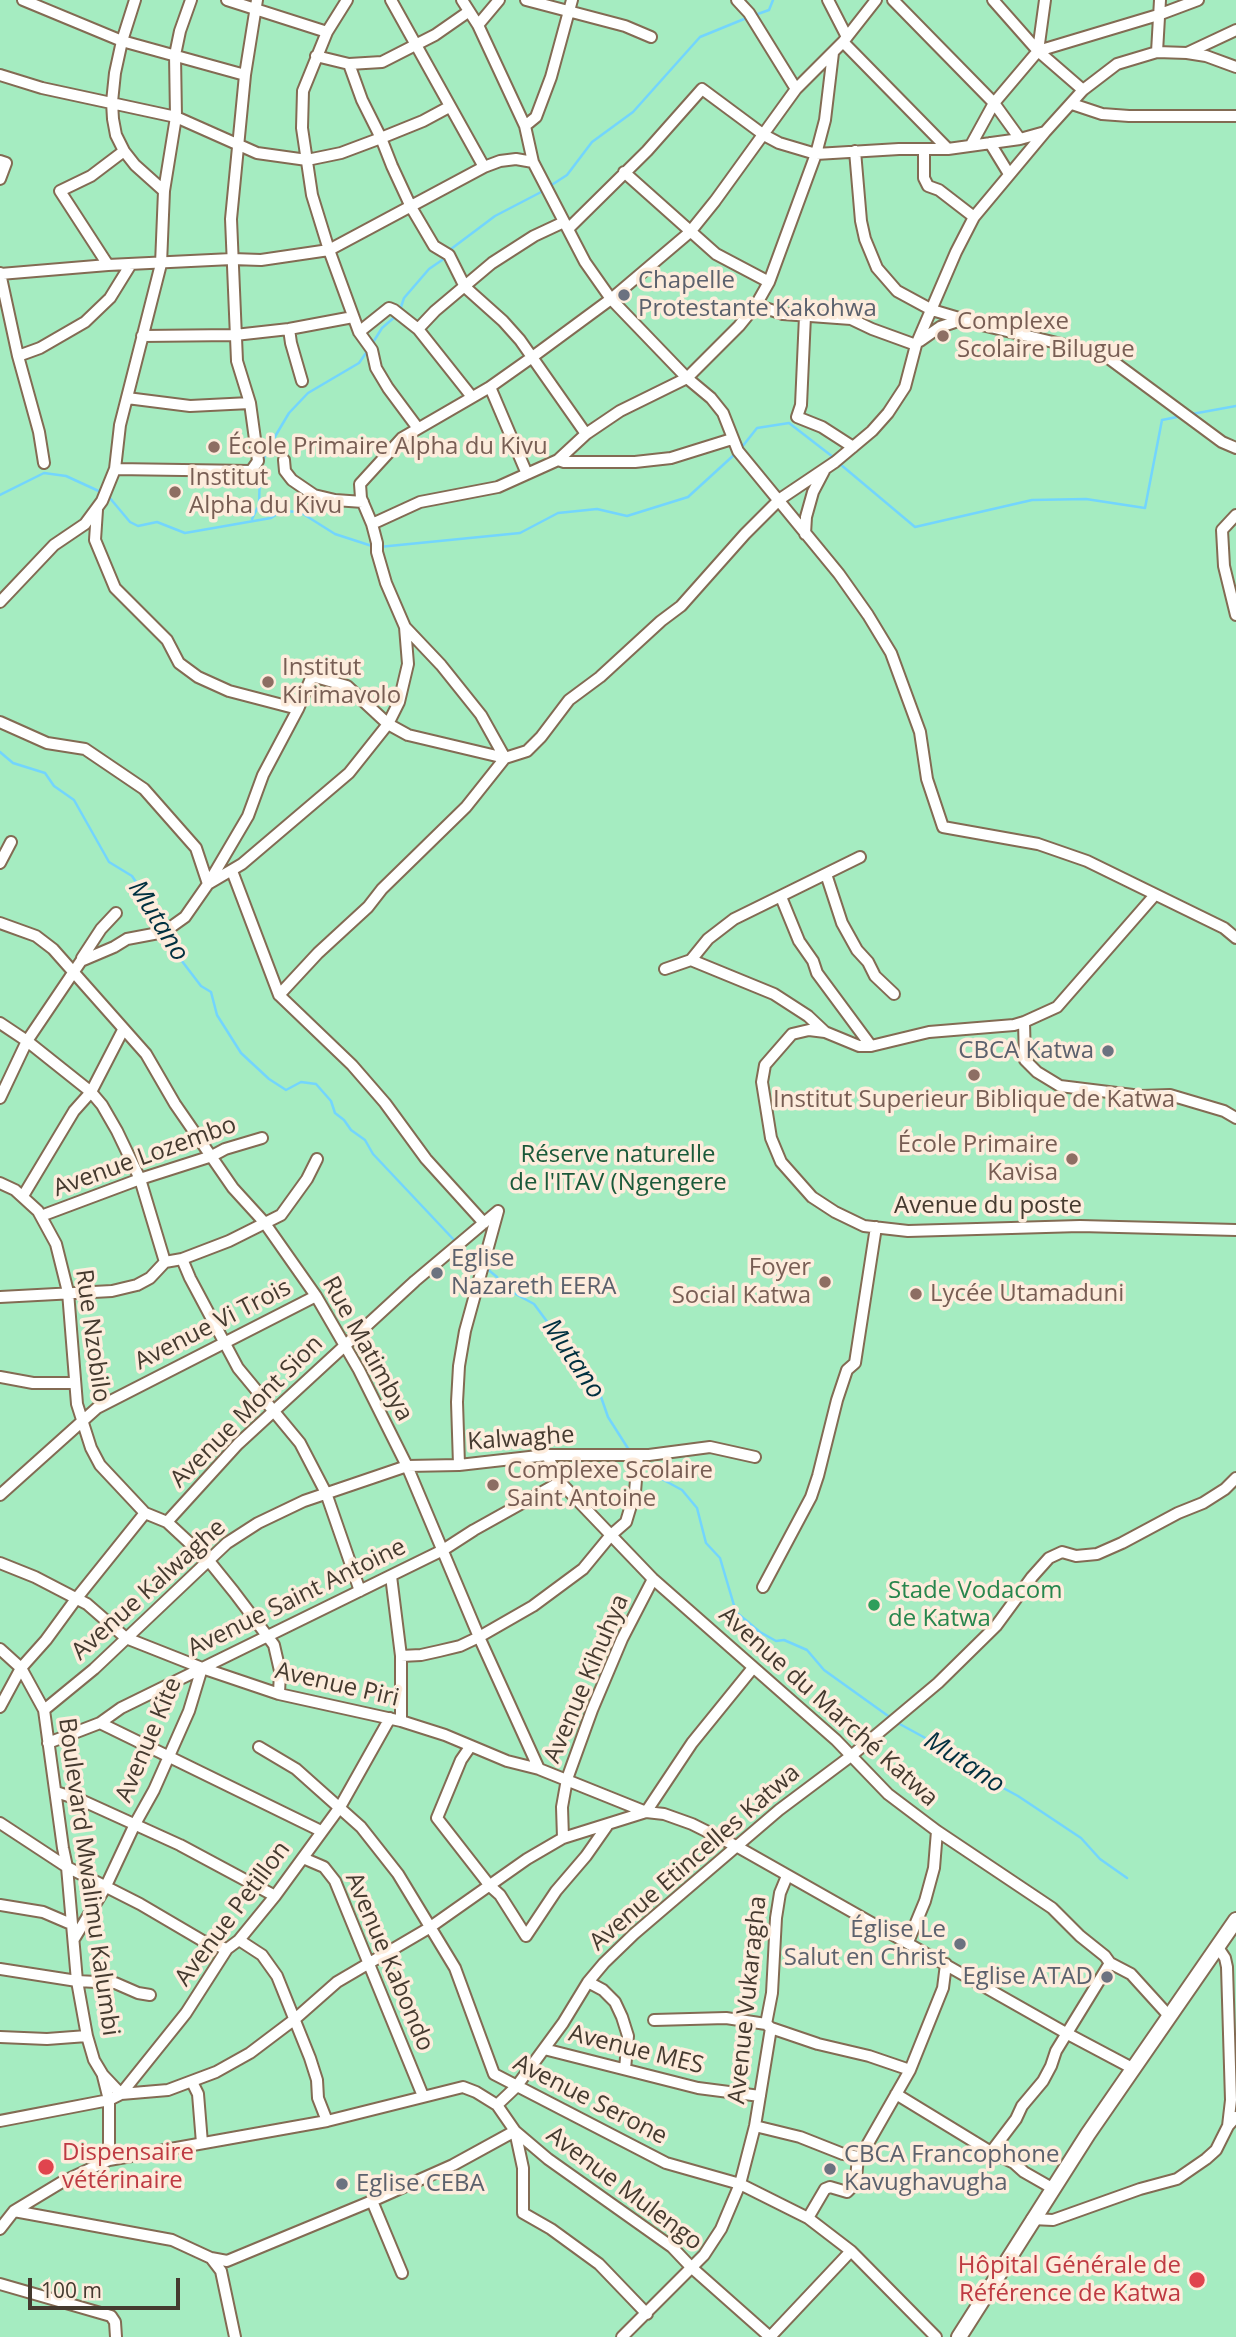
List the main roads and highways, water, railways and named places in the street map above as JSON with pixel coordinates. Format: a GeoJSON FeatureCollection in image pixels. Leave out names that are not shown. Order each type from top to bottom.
{"type":"FeatureCollection","features":[{"type":"Feature","properties":{"kind":"main road"},"geometry":{"type":"LineString","coordinates":[[959,2337],[1052,2188],[1236,1920]]}},
{"type":"Feature","properties":{"kind":"waterway"},"geometry":{"type":"LineString","coordinates":[[755,15],[769,10],[773,0]]}},
{"type":"Feature","properties":{"kind":"waterway"},"geometry":{"type":"LineString","coordinates":[[550,186],[567,175],[592,142],[633,112],[700,37],[749,17]]}},
{"type":"Feature","properties":{"kind":"waterway"},"geometry":{"type":"LineString","coordinates":[[450,253],[451,249],[495,216],[545,190]]}},
{"type":"Feature","properties":{"kind":"waterway"},"geometry":{"type":"LineString","coordinates":[[400,310],[404,298],[429,269],[445,258]]}},
{"type":"Feature","properties":{"kind":"waterway"},"geometry":{"type":"LineString","coordinates":[[372,344],[382,328],[397,315]]}},
{"type":"Feature","properties":{"kind":"waterway"},"geometry":{"type":"LineString","coordinates":[[252,519],[259,505],[260,471],[267,450],[289,413],[308,393],[359,363],[368,350]]}},
{"type":"Feature","properties":{"kind":"waterway"},"geometry":{"type":"LineString","coordinates":[[1192,414],[1236,406]]}},
{"type":"Feature","properties":{"kind":"waterway"},"geometry":{"type":"LineString","coordinates":[[840,464],[915,527],[1032,500],[1086,499],[1145,508],[1162,420],[1182,416]]}},
{"type":"Feature","properties":{"kind":"waterway"},"geometry":{"type":"LineString","coordinates":[[742,447],[757,428],[789,423],[833,457]]}},
{"type":"Feature","properties":{"kind":"waterway"},"geometry":{"type":"LineString","coordinates":[[379,547],[520,533],[558,513],[597,509],[627,516],[688,497],[735,454]]}},
{"type":"Feature","properties":{"kind":"waterway"},"geometry":{"type":"LineString","coordinates":[[0,495],[44,473],[66,476],[103,493]]}},
{"type":"Feature","properties":{"kind":"waterway"},"geometry":{"type":"LineString","coordinates":[[109,497],[130,522],[138,526],[157,522],[185,533],[271,518],[282,511],[300,512],[335,534],[372,546]]}},
{"type":"Feature","properties":{"kind":"waterway","name":"Mutano"},"geometry":{"type":"LineString","coordinates":[[0,752],[13,763],[45,773],[54,786],[74,800],[109,862],[132,876],[148,900],[158,929]]}},
{"type":"Feature","properties":{"kind":"waterway","name":"Mutano"},"geometry":{"type":"LineString","coordinates":[[162,935],[201,986],[211,992],[217,1015],[241,1053],[269,1079],[286,1090],[301,1082],[316,1084],[331,1101],[335,1113],[365,1140],[373,1154],[455,1241]]}},
{"type":"Feature","properties":{"kind":"waterway","name":"Mutano"},"geometry":{"type":"LineString","coordinates":[[460,1246],[482,1263]]}},
{"type":"Feature","properties":{"kind":"waterway","name":"Mutano"},"geometry":{"type":"LineString","coordinates":[[486,1268],[497,1277],[501,1286],[534,1304],[566,1347],[580,1360],[586,1377],[600,1394],[608,1417],[629,1450]]}},
{"type":"Feature","properties":{"kind":"waterway","name":"Mutano"},"geometry":{"type":"LineString","coordinates":[[640,1462],[658,1477],[682,1490],[697,1508],[706,1543],[720,1558],[736,1612],[760,1632],[776,1641],[784,1640],[807,1650],[824,1670],[891,1718]]}},
{"type":"Feature","properties":{"kind":"waterway","name":"Mutano"},"geometry":{"type":"LineString","coordinates":[[896,1722],[962,1758],[994,1783],[1081,1838],[1100,1859],[1127,1878]]}},
{"type":"Feature","properties":{"kind":"place","name":"Chapelle Protestante Kakohwa"},"geometry":{"type":"Point","coordinates":[624,295]}},
{"type":"Feature","properties":{"kind":"place","name":"Complexe Scolaire Bilugue"},"geometry":{"type":"Point","coordinates":[943,336]}},
{"type":"Feature","properties":{"kind":"place","name":"École Primaire Alpha du Kivu"},"geometry":{"type":"Point","coordinates":[214,447]}},
{"type":"Feature","properties":{"kind":"place","name":"Institut Alpha du Kivu"},"geometry":{"type":"Point","coordinates":[175,492]}},
{"type":"Feature","properties":{"kind":"place","name":"Institut Kirimavolo"},"geometry":{"type":"Point","coordinates":[268,682]}},
{"type":"Feature","properties":{"kind":"place","name":"CBCA Katwa"},"geometry":{"type":"Point","coordinates":[1108,1051]}},
{"type":"Feature","properties":{"kind":"place","name":"Institut Superieur Biblique de Katwa"},"geometry":{"type":"Point","coordinates":[974,1075]}},
{"type":"Feature","properties":{"kind":"place","name":"École Primaire Kavisa"},"geometry":{"type":"Point","coordinates":[1072,1159]}},
{"type":"Feature","properties":{"kind":"place","name":"Eglise Nazareth EERA"},"geometry":{"type":"Point","coordinates":[437,1273]}},
{"type":"Feature","properties":{"kind":"place","name":"Foyer Social Katwa"},"geometry":{"type":"Point","coordinates":[825,1282]}},
{"type":"Feature","properties":{"kind":"place","name":"Lycée Utamaduni"},"geometry":{"type":"Point","coordinates":[916,1294]}},
{"type":"Feature","properties":{"kind":"place","name":"Complexe Scolaire Saint Antoine"},"geometry":{"type":"Point","coordinates":[493,1485]}},
{"type":"Feature","properties":{"kind":"place","name":"Stade Vodacom de Katwa"},"geometry":{"type":"Point","coordinates":[874,1605]}},
{"type":"Feature","properties":{"kind":"place","name":"Église Le Salut en Christ"},"geometry":{"type":"Point","coordinates":[960,1944]}},
{"type":"Feature","properties":{"kind":"place","name":"Eglise ATAD"},"geometry":{"type":"Point","coordinates":[1107,1977]}},
{"type":"Feature","properties":{"kind":"place","name":"Dispensaire vétérinaire"},"geometry":{"type":"Point","coordinates":[46,2167]}},
{"type":"Feature","properties":{"kind":"place","name":"CBCA Francophone Kavughavugha"},"geometry":{"type":"Point","coordinates":[830,2169]}},
{"type":"Feature","properties":{"kind":"place","name":"Eglise CEBA"},"geometry":{"type":"Point","coordinates":[342,2184]}},
{"type":"Feature","properties":{"kind":"place","name":"Hôpital Générale de Référence de Katwa"},"geometry":{"type":"Point","coordinates":[1197,2280]}},
{"type":"Feature","properties":{"kind":"park label","name":"Réserve naturelle de l'ITAV (Ngengere"},"geometry":{"type":"Point","coordinates":[618,1169]}}]}
